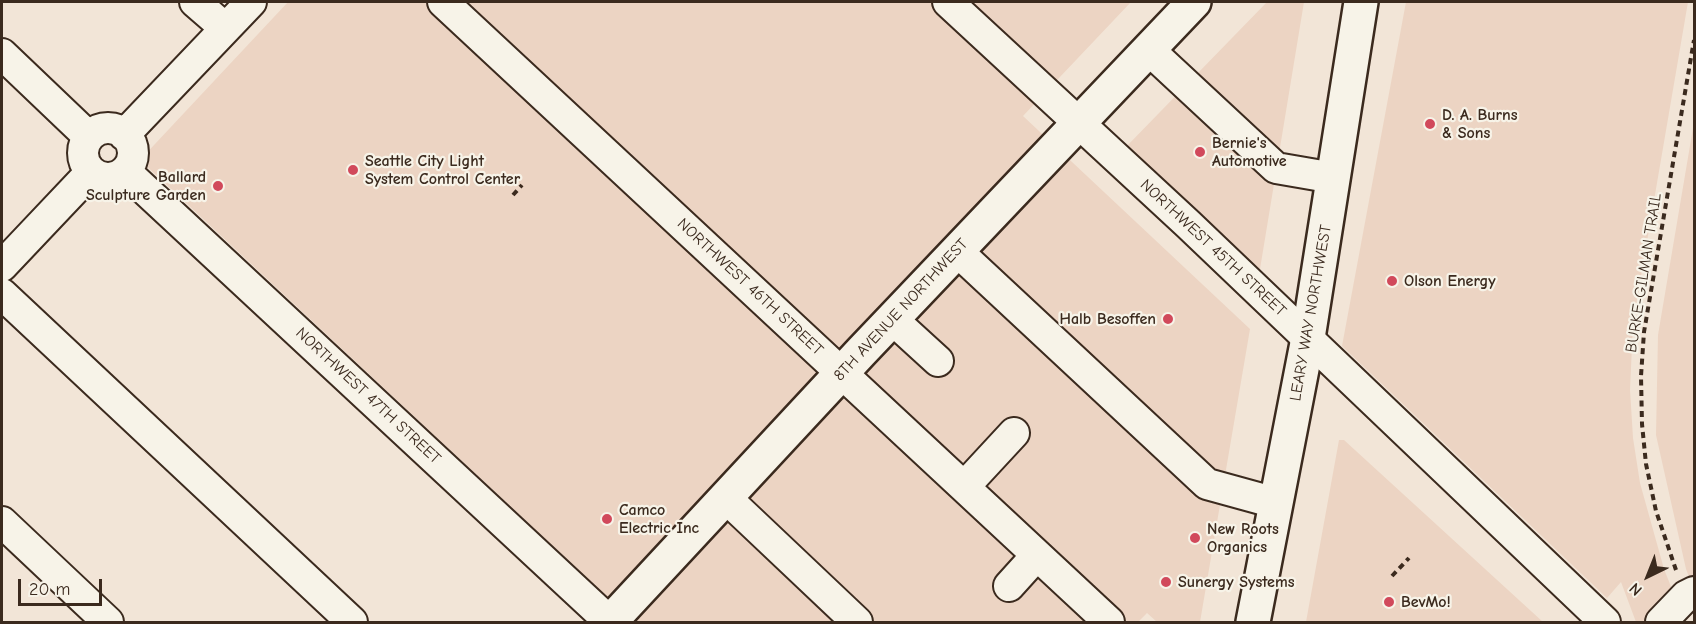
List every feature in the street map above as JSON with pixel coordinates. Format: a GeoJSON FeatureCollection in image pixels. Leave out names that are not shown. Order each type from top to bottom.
{"type":"FeatureCollection","features":[{"type":"Feature","properties":{"kind":"main road","name":"8TH AVENUE NORTHWEST"},"geometry":{"type":"LineString","coordinates":[[610,622],[842,372],[1194,2]]}},
{"type":"Feature","properties":{"kind":"main road","name":"LEARY WAY NORTHWEST"},"geometry":{"type":"LineString","coordinates":[[1253,622],[1308,338],[1361,2]]}},
{"type":"Feature","properties":{"kind":"street"},"geometry":{"type":"LineString","coordinates":[[195,2],[225,28]]}},
{"type":"Feature","properties":{"kind":"street"},"geometry":{"type":"LineString","coordinates":[[124,135],[251,2]]}},
{"type":"Feature","properties":{"kind":"street","name":"NORTHWEST 46TH STREET"},"geometry":{"type":"LineString","coordinates":[[443,2],[1109,622]]}},
{"type":"Feature","properties":{"kind":"street","name":"NORTHWEST 45TH STREET"},"geometry":{"type":"LineString","coordinates":[[948,2],[1079,121],[1605,622]]}},
{"type":"Feature","properties":{"kind":"street"},"geometry":{"type":"LineString","coordinates":[[1148,49],[1276,168],[1334,178]]}},
{"type":"Feature","properties":{"kind":"street"},"geometry":{"type":"LineString","coordinates":[[2,54],[89,136]]}},
{"type":"Feature","properties":{"kind":"street"},"geometry":{"type":"LineString","coordinates":[[106,128],[124,135],[131,145],[132,153],[131,161],[124,171],[114,177],[106,178],[91,172],[83,157],[83,149],[89,136],[106,128]]}},
{"type":"Feature","properties":{"kind":"street","name":"NORTHWEST 47TH STREET"},"geometry":{"type":"LineString","coordinates":[[124,171],[610,622]]}},
{"type":"Feature","properties":{"kind":"street"},"geometry":{"type":"LineString","coordinates":[[2,266],[91,172]]}},
{"type":"Feature","properties":{"kind":"street"},"geometry":{"type":"LineString","coordinates":[[957,251],[1207,484],[1276,503]]}},
{"type":"Feature","properties":{"kind":"street"},"geometry":{"type":"LineString","coordinates":[[2,294],[352,622]]}},
{"type":"Feature","properties":{"kind":"street"},"geometry":{"type":"LineString","coordinates":[[892,319],[938,361]]}},
{"type":"Feature","properties":{"kind":"street"},"geometry":{"type":"LineString","coordinates":[[964,487],[1014,433]]}},
{"type":"Feature","properties":{"kind":"street"},"geometry":{"type":"LineString","coordinates":[[726,498],[857,622]]}},
{"type":"Feature","properties":{"kind":"street"},"geometry":{"type":"LineString","coordinates":[[2,522],[108,622]]}},
{"type":"Feature","properties":{"kind":"street"},"geometry":{"type":"LineString","coordinates":[[1009,586],[1037,555]]}},
{"type":"Feature","properties":{"kind":"street"},"geometry":{"type":"LineString","coordinates":[[1661,622],[1686,589]]}},
{"type":"Feature","properties":{"kind":"path","name":"BURKE-GILMAN TRAIL"},"geometry":{"type":"LineString","coordinates":[[1686,589],[1656,511],[1642,424],[1641,376],[1644,332],[1695,40]]}},
{"type":"Feature","properties":{"kind":"path"},"geometry":{"type":"LineString","coordinates":[[513,195],[522,185]]}},
{"type":"Feature","properties":{"kind":"path"},"geometry":{"type":"LineString","coordinates":[[1392,576],[1408,558]]}},
{"type":"Feature","properties":{"kind":"shaded area"},"geometry":{"type":"Polygon","coordinates":[[[288,2],[1131,2],[1023,116],[1250,329],[1200,622],[1157,622],[1147,613],[1138,622],[634,622],[140,160],[288,2]]]}},
{"type":"Feature","properties":{"kind":"shaded area"},"geometry":{"type":"Polygon","coordinates":[[[1267,2],[1304,2],[1259,275],[1124,149],[1267,2]]]}},
{"type":"Feature","properties":{"kind":"shaded area"},"geometry":{"type":"Polygon","coordinates":[[[1406,2],[1688,2],[1633,323],[1630,390],[1633,438],[1640,483],[1664,569],[1685,622],[1636,622],[1621,582],[1607,598],[1342,346],[1406,2]]]}},
{"type":"Feature","properties":{"kind":"shaded area"},"geometry":{"type":"Polygon","coordinates":[[[1694,122],[1694,590],[1686,569],[1656,435],[1658,335],[1694,122]]]}},
{"type":"Feature","properties":{"kind":"shaded area"},"geometry":{"type":"Polygon","coordinates":[[[1339,440],[1344,440],[1543,622],[1306,622],[1339,440]]]}},
{"type":"Feature","properties":{"kind":"place","name":"D. A. Burns & Sons"},"geometry":{"type":"Point","coordinates":[1430,124]}},
{"type":"Feature","properties":{"kind":"place","name":"Bernie's Automotive"},"geometry":{"type":"Point","coordinates":[1200,152]}},
{"type":"Feature","properties":{"kind":"place","name":"Seattle City Light System Control Center"},"geometry":{"type":"Point","coordinates":[353,170]}},
{"type":"Feature","properties":{"kind":"place","name":"Ballard Sculpture Garden"},"geometry":{"type":"Point","coordinates":[218,186]}},
{"type":"Feature","properties":{"kind":"place","name":"Olson Energy"},"geometry":{"type":"Point","coordinates":[1392,281]}},
{"type":"Feature","properties":{"kind":"place","name":"Halb Besoffen"},"geometry":{"type":"Point","coordinates":[1168,319]}},
{"type":"Feature","properties":{"kind":"place","name":"Camco Electric Inc"},"geometry":{"type":"Point","coordinates":[607,519]}},
{"type":"Feature","properties":{"kind":"place","name":"New Roots Organics"},"geometry":{"type":"Point","coordinates":[1195,538]}},
{"type":"Feature","properties":{"kind":"place","name":"Sunergy Systems"},"geometry":{"type":"Point","coordinates":[1166,582]}},
{"type":"Feature","properties":{"kind":"place","name":"BevMo!"},"geometry":{"type":"Point","coordinates":[1389,602]}}]}
